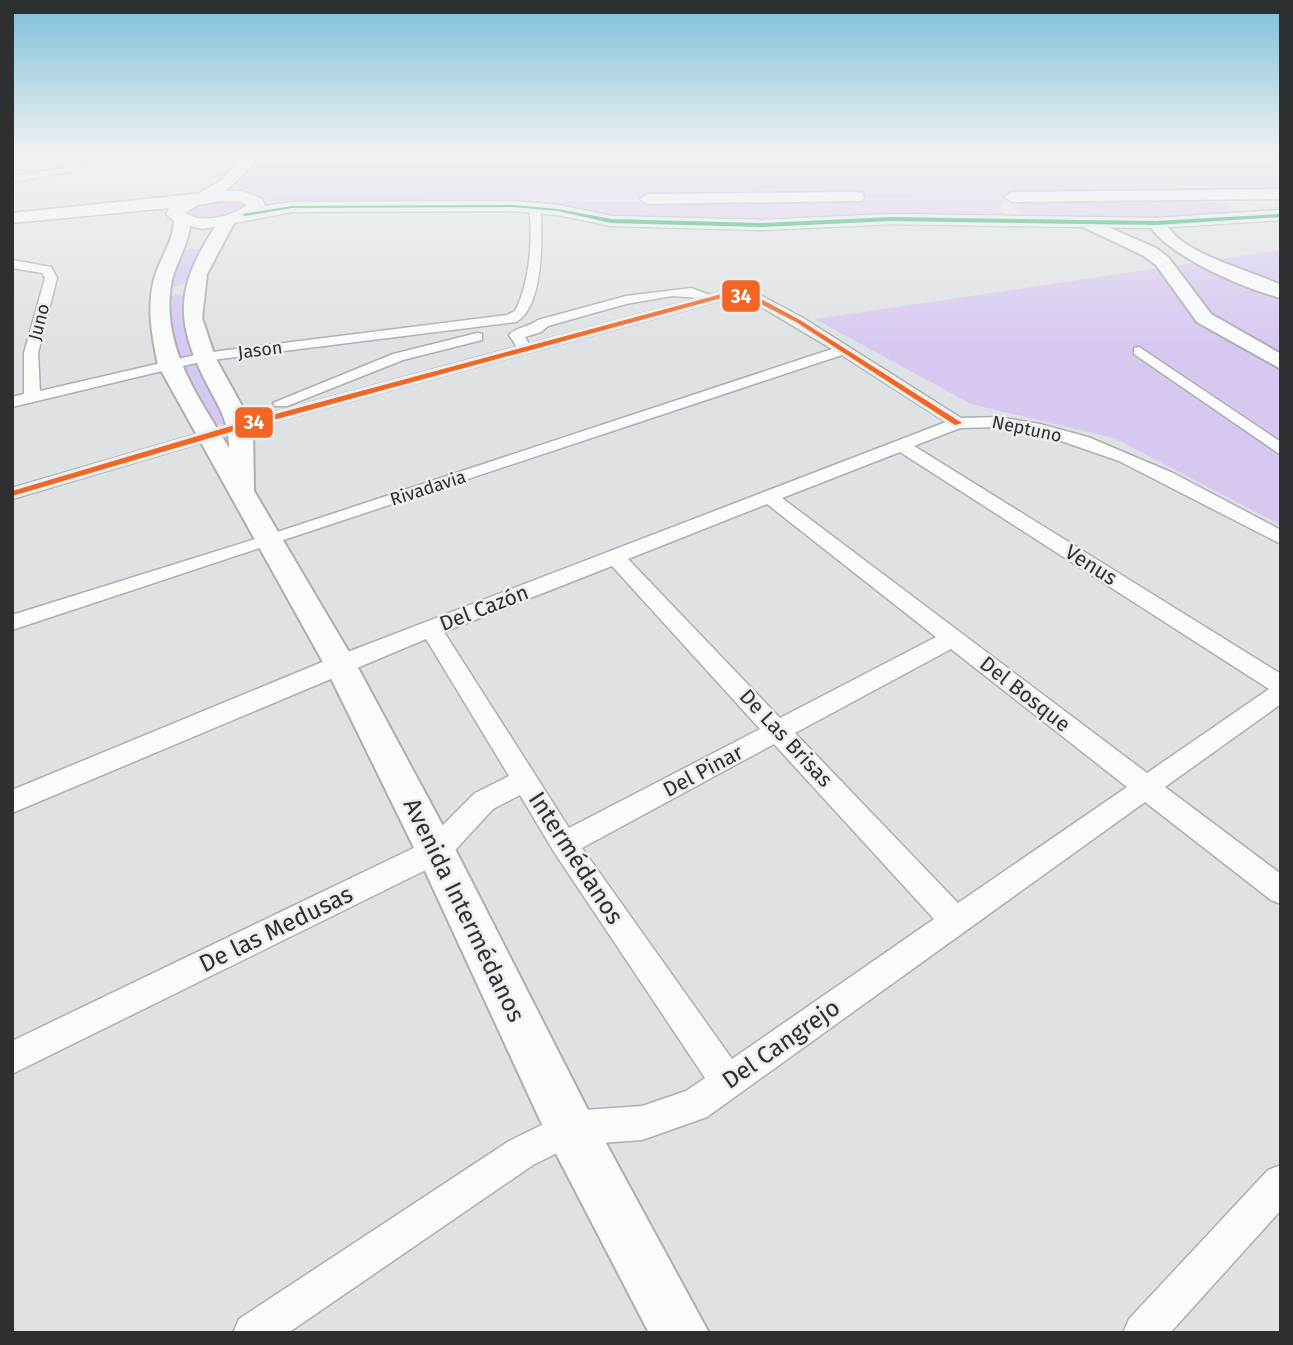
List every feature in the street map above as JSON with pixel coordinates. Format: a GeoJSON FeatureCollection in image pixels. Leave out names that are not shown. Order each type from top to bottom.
{"type":"FeatureCollection","features":[{"type":"Feature","properties":{"kind":"main road"},"geometry":{"type":"LineString","coordinates":[[12,220],[30,219]]}},
{"type":"Feature","properties":{"kind":"main road","name":"Avenida Intermédanos"},"geometry":{"type":"LineString","coordinates":[[186,219],[183,239],[168,263],[160,292],[160,324],[169,365],[340,664],[436,851],[570,1128],[680,1333]]}},
{"type":"Feature","properties":{"kind":"main road","name":"Avenida Intermédanos"},"geometry":{"type":"LineString","coordinates":[[232,219],[214,242],[198,274],[192,318],[204,357],[241,426],[242,489]]}},
{"type":"Feature","properties":{"kind":"main road"},"geometry":{"type":"LineString","coordinates":[[611,219],[639,223],[762,225],[892,219],[1156,223],[1252,219]]}},
{"type":"Feature","properties":{"kind":"main road"},"geometry":{"type":"LineString","coordinates":[[1024,219],[1039,222]]}},
{"type":"Feature","properties":{"kind":"main road"},"geometry":{"type":"LineString","coordinates":[[1085,222],[1150,252],[1162,261],[1205,318],[1281,363]]}},
{"type":"Feature","properties":{"kind":"main road"},"geometry":{"type":"LineString","coordinates":[[1156,223],[1158,231],[1174,245],[1281,292]]}},
{"type":"Feature","properties":{"kind":"main road"},"geometry":{"type":"LineString","coordinates":[[180,244],[214,242]]}},
{"type":"Feature","properties":{"kind":"main road"},"geometry":{"type":"LineString","coordinates":[[160,292],[195,288]]}},
{"type":"Feature","properties":{"kind":"street"},"geometry":{"type":"LineString","coordinates":[[424,377],[417,368],[428,357],[507,332],[521,313],[535,250],[537,219]]}},
{"type":"Feature","properties":{"kind":"street","name":"Juno"},"geometry":{"type":"LineString","coordinates":[[20,264],[47,270],[51,278],[31,353],[32,397]]}},
{"type":"Feature","properties":{"kind":"street"},"geometry":{"type":"LineString","coordinates":[[241,426],[276,404],[398,357],[507,332],[549,330],[695,290],[710,298]]}},
{"type":"Feature","properties":{"kind":"street"},"geometry":{"type":"LineString","coordinates":[[12,494],[241,426],[710,298],[743,296],[757,299],[798,321],[958,423]]}},
{"type":"Feature","properties":{"kind":"street"},"geometry":{"type":"LineString","coordinates":[[507,332],[526,349]]}},
{"type":"Feature","properties":{"kind":"street","name":"Jason"},"geometry":{"type":"LineString","coordinates":[[12,402],[204,357],[507,332]]}},
{"type":"Feature","properties":{"kind":"street","name":"Rivadavia"},"geometry":{"type":"LineString","coordinates":[[12,623],[269,541],[843,350]]}},
{"type":"Feature","properties":{"kind":"street"},"geometry":{"type":"LineString","coordinates":[[1139,351],[1281,450]]}},
{"type":"Feature","properties":{"kind":"street","name":"Neptuno"},"geometry":{"type":"LineString","coordinates":[[958,423],[1004,421],[1114,453],[1281,538]]}},
{"type":"Feature","properties":{"kind":"street","name":"Del Cazón"},"geometry":{"type":"LineString","coordinates":[[12,802],[340,664],[958,423]]}},
{"type":"Feature","properties":{"kind":"street","name":"Venus"},"geometry":{"type":"LineString","coordinates":[[901,445],[1281,685]]}},
{"type":"Feature","properties":{"kind":"street","name":"Del Bosque"},"geometry":{"type":"LineString","coordinates":[[769,497],[1281,891]]}},
{"type":"Feature","properties":{"kind":"street","name":"De Las Brisas"},"geometry":{"type":"LineString","coordinates":[[615,557],[956,920]]}},
{"type":"Feature","properties":{"kind":"street","name":"Intermédanos"},"geometry":{"type":"LineString","coordinates":[[431,629],[564,844],[728,1082]]}},
{"type":"Feature","properties":{"kind":"street","name":"Del Pinar"},"geometry":{"type":"LineString","coordinates":[[564,844],[953,638]]}},
{"type":"Feature","properties":{"kind":"street","name":"Del Cangrejo"},"geometry":{"type":"LineString","coordinates":[[253,1333],[521,1153],[570,1128],[642,1123],[695,1105],[1281,692]]}},
{"type":"Feature","properties":{"kind":"street","name":"De las Medusas"},"geometry":{"type":"LineString","coordinates":[[12,1058],[436,851],[484,801],[525,780]]}},
{"type":"Feature","properties":{"kind":"street"},"geometry":{"type":"LineString","coordinates":[[1143,1333],[1281,1183]]}},
{"type":"Feature","properties":{"kind":"shaded area"},"geometry":{"type":"Polygon","coordinates":[[[619,219],[1013,219],[789,222],[619,219]]]}},
{"type":"Feature","properties":{"kind":"shaded area"},"geometry":{"type":"Polygon","coordinates":[[[1113,219],[1183,219],[1173,220],[1113,219]]]}},
{"type":"Feature","properties":{"kind":"shaded area"},"geometry":{"type":"Polygon","coordinates":[[[191,248],[201,250],[191,282],[173,287],[169,284],[183,251],[191,248]]]}},
{"type":"Feature","properties":{"kind":"shaded area"},"geometry":{"type":"Polygon","coordinates":[[[1281,250],[1281,525],[1114,438],[971,404],[815,319],[1281,250]]]}},
{"type":"Feature","properties":{"kind":"shaded area"},"geometry":{"type":"Polygon","coordinates":[[[176,294],[185,295],[185,324],[194,352],[188,356],[175,357],[167,298],[176,294]]]}},
{"type":"Feature","properties":{"kind":"shaded area"},"geometry":{"type":"Polygon","coordinates":[[[193,362],[228,421],[227,424],[214,425],[184,366],[193,362]]]}},
{"type":"Feature","properties":{"kind":"transit line"},"geometry":{"type":"LineString","coordinates":[[600,219],[762,225],[892,219],[1156,223],[1222,219]]}},
{"type":"Feature","properties":{"kind":"transit line","name":"34"},"geometry":{"type":"LineString","coordinates":[[12,494],[241,426],[729,294],[757,299],[798,321],[958,423]]}}]}
